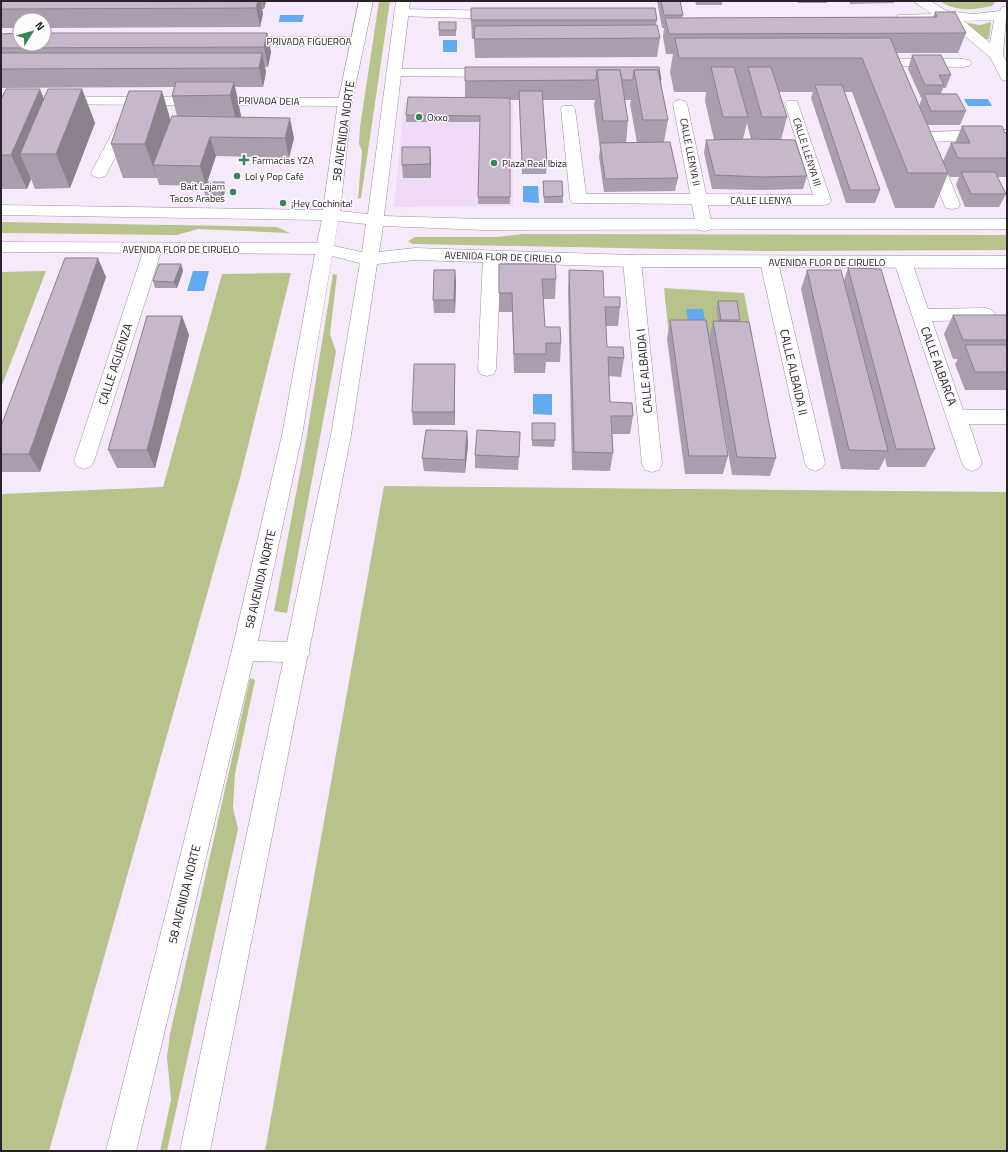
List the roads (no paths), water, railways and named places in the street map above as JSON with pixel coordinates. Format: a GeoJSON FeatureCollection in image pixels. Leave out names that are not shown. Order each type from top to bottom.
{"type":"FeatureCollection","features":[{"type":"Feature","properties":{"kind":"main road","name":"58 AVENIDA NORTE"},"geometry":{"type":"LineString","coordinates":[[121,1151],[244,650],[292,435],[331,215],[345,102],[366,1]]}},
{"type":"Feature","properties":{"kind":"main road"},"geometry":{"type":"LineString","coordinates":[[920,1],[936,16],[959,24],[996,55],[1007,77]]}},
{"type":"Feature","properties":{"kind":"main road"},"geometry":{"type":"LineString","coordinates":[[196,1151],[342,435],[375,222],[402,7],[424,14],[514,15]]}},
{"type":"Feature","properties":{"kind":"main road"},"geometry":{"type":"LineString","coordinates":[[891,18],[936,16],[972,18],[1006,13]]}},
{"type":"Feature","properties":{"kind":"main road"},"geometry":{"type":"LineString","coordinates":[[996,55],[999,22],[1006,13]]}},
{"type":"Feature","properties":{"kind":"main road","name":"PRIVADA FIGUEROA"},"geometry":{"type":"LineString","coordinates":[[226,41],[358,41]]}},
{"type":"Feature","properties":{"kind":"main road"},"geometry":{"type":"LineString","coordinates":[[892,63],[898,78]]}},
{"type":"Feature","properties":{"kind":"main road"},"geometry":{"type":"LineString","coordinates":[[876,64],[964,63]]}},
{"type":"Feature","properties":{"kind":"main road"},"geometry":{"type":"LineString","coordinates":[[393,73],[510,73]]}},
{"type":"Feature","properties":{"kind":"main road","name":"PRIVADA DEIA"},"geometry":{"type":"LineString","coordinates":[[1,100],[345,102]]}},
{"type":"Feature","properties":{"kind":"main road"},"geometry":{"type":"LineString","coordinates":[[22,113],[30,100]]}},
{"type":"Feature","properties":{"kind":"main road"},"geometry":{"type":"LineString","coordinates":[[98,173],[138,100]]}},
{"type":"Feature","properties":{"kind":"main road","name":"CALLE LLENYA II"},"geometry":{"type":"LineString","coordinates":[[680,104],[701,204],[704,226]]}},
{"type":"Feature","properties":{"kind":"main road","name":"CALLE LLENYA III"},"geometry":{"type":"LineString","coordinates":[[792,104],[823,200]]}},
{"type":"Feature","properties":{"kind":"main road","name":"CALLE LLENYA"},"geometry":{"type":"LineString","coordinates":[[568,109],[578,199],[701,204],[823,200]]}},
{"type":"Feature","properties":{"kind":"main road"},"geometry":{"type":"LineString","coordinates":[[917,122],[952,204]]}},
{"type":"Feature","properties":{"kind":"main road"},"geometry":{"type":"LineString","coordinates":[[923,137],[1007,135]]}},
{"type":"Feature","properties":{"kind":"main road"},"geometry":{"type":"LineString","coordinates":[[1,210],[331,215],[375,222],[704,226],[1007,224]]}},
{"type":"Feature","properties":{"kind":"main road","name":"AVENIDA FLOR DE CIRUELO"},"geometry":{"type":"LineString","coordinates":[[1,247],[325,249],[369,260],[415,254],[492,257],[633,270],[769,262],[1007,262]]}},
{"type":"Feature","properties":{"kind":"main road","name":"CALLE AGUENZA"},"geometry":{"type":"LineString","coordinates":[[84,461],[153,249]]}},
{"type":"Feature","properties":{"kind":"main road"},"geometry":{"type":"LineString","coordinates":[[486,369],[492,257]]}},
{"type":"Feature","properties":{"kind":"main road","name":"CALLE ALBAIDA II"},"geometry":{"type":"LineString","coordinates":[[769,262],[815,463]]}},
{"type":"Feature","properties":{"kind":"main road","name":"CALLE ALBARCA"},"geometry":{"type":"LineString","coordinates":[[903,262],[972,463]]}},
{"type":"Feature","properties":{"kind":"main road","name":"CALLE ALBAIDA I"},"geometry":{"type":"LineString","coordinates":[[633,270],[652,464]]}},
{"type":"Feature","properties":{"kind":"main road","name":"CALLE ALBARCA"},"geometry":{"type":"LineString","coordinates":[[920,315],[986,314]]}},
{"type":"Feature","properties":{"kind":"main road","name":"CALLE ALBARCA"},"geometry":{"type":"LineString","coordinates":[[957,417],[1007,417]]}},
{"type":"Feature","properties":{"kind":"main road"},"geometry":{"type":"LineString","coordinates":[[244,650],[298,653]]}},
{"type":"Feature","properties":{"kind":"water"},"geometry":{"type":"Polygon","coordinates":[[[280,15],[304,15],[302,22],[279,22],[280,15]]]}},
{"type":"Feature","properties":{"kind":"water"},"geometry":{"type":"Polygon","coordinates":[[[443,40],[457,40],[457,52],[443,52],[443,40]]]}},
{"type":"Feature","properties":{"kind":"water"},"geometry":{"type":"Polygon","coordinates":[[[964,99],[988,99],[992,106],[968,106],[964,99]]]}},
{"type":"Feature","properties":{"kind":"water"},"geometry":{"type":"Polygon","coordinates":[[[523,186],[538,186],[539,203],[523,202],[523,186]]]}},
{"type":"Feature","properties":{"kind":"water"},"geometry":{"type":"Polygon","coordinates":[[[193,271],[209,271],[204,291],[187,291],[193,271]]]}},
{"type":"Feature","properties":{"kind":"water"},"geometry":{"type":"Polygon","coordinates":[[[686,309],[703,309],[706,327],[689,327],[686,309]]]}},
{"type":"Feature","properties":{"kind":"water"},"geometry":{"type":"Polygon","coordinates":[[[533,394],[552,394],[552,415],[533,414],[533,394]]]}},
{"type":"Feature","properties":{"kind":"place","name":"Oxxo"},"geometry":{"type":"Point","coordinates":[419,117]}},
{"type":"Feature","properties":{"kind":"place","name":"Farmacias YZA"},"geometry":{"type":"Point","coordinates":[244,160]}},
{"type":"Feature","properties":{"kind":"place","name":"Plaza Real Ibiza"},"geometry":{"type":"Point","coordinates":[494,163]}},
{"type":"Feature","properties":{"kind":"place","name":"Lol y Pop Café"},"geometry":{"type":"Point","coordinates":[237,176]}},
{"type":"Feature","properties":{"kind":"place","name":"Bait Lajam Tacos Arabes"},"geometry":{"type":"Point","coordinates":[233,192]}},
{"type":"Feature","properties":{"kind":"place","name":"¡Hey Cochinita!"},"geometry":{"type":"Point","coordinates":[283,203]}}]}
